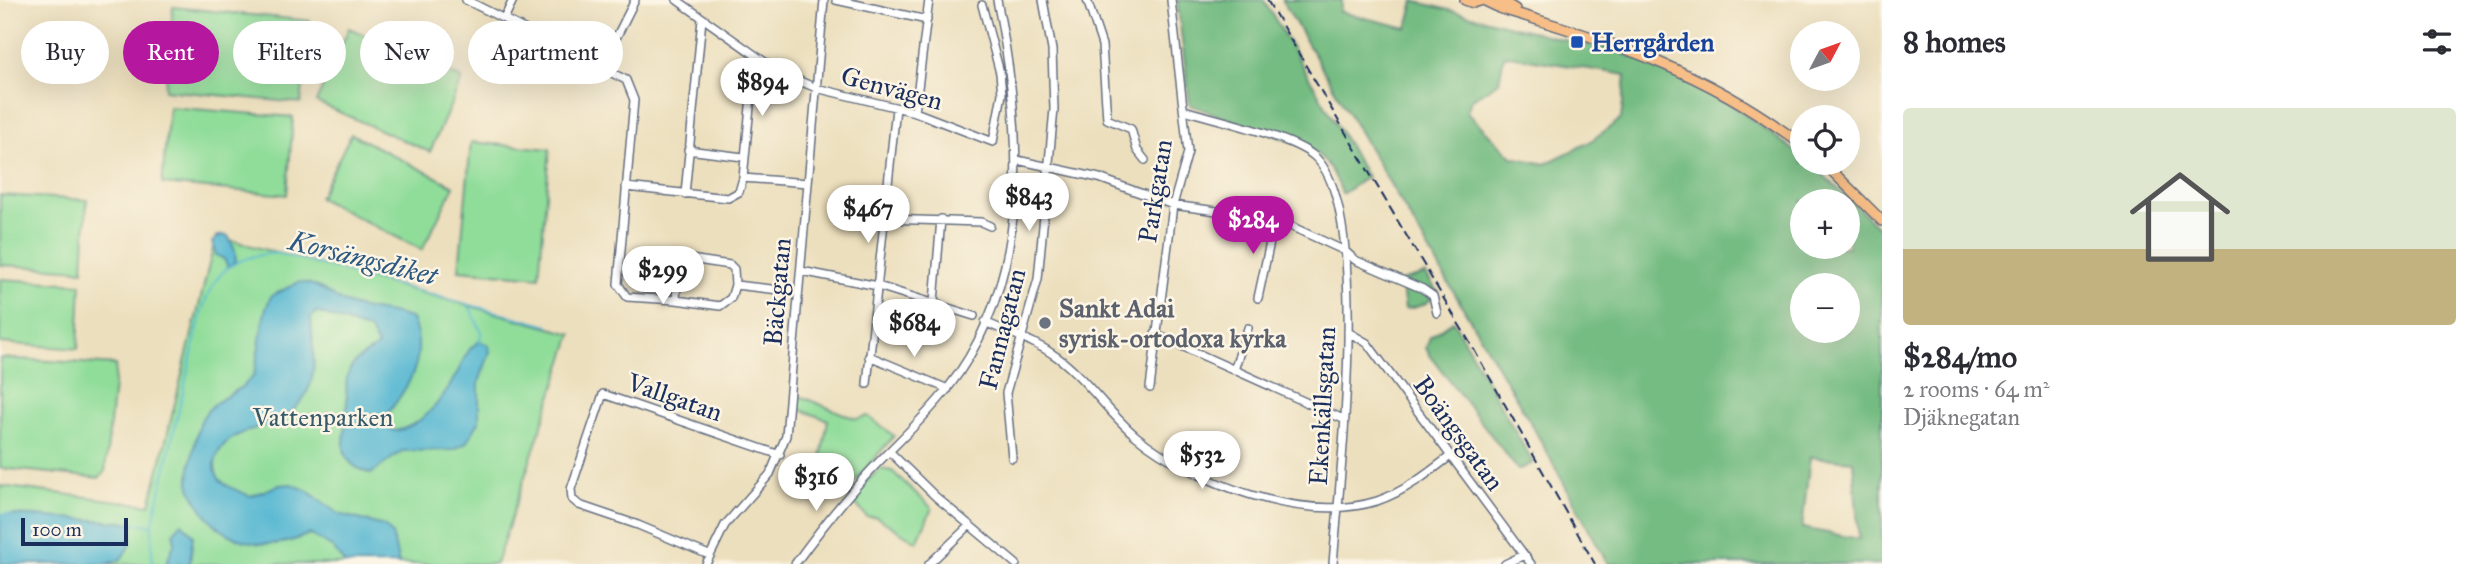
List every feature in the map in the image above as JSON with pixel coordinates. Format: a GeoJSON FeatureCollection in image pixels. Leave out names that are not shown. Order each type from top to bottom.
{"type":"FeatureCollection","features":[{"type":"Feature","properties":{"kind":"main road"},"geometry":{"type":"LineString","coordinates":[[1465,0],[1473,3],[1483,0],[1528,17],[1623,46],[1678,68],[1725,93],[1790,137]]}},
{"type":"Feature","properties":{"kind":"main road"},"geometry":{"type":"LineString","coordinates":[[1500,0],[1528,17]]}},
{"type":"Feature","properties":{"kind":"main road"},"geometry":{"type":"LineString","coordinates":[[1836,175],[1882,221]]}},
{"type":"Feature","properties":{"kind":"street"},"geometry":{"type":"LineString","coordinates":[[466,0],[508,21]]}},
{"type":"Feature","properties":{"kind":"street"},"geometry":{"type":"LineString","coordinates":[[504,19],[513,0]]}},
{"type":"Feature","properties":{"kind":"street"},"geometry":{"type":"LineString","coordinates":[[623,24],[635,0]]}},
{"type":"Feature","properties":{"kind":"street","name":"Genvägen"},"geometry":{"type":"LineString","coordinates":[[677,0],[779,72],[816,88],[915,112],[993,142],[1002,94],[1000,73],[982,5]]}},
{"type":"Feature","properties":{"kind":"street","name":"Bäckgatan"},"geometry":{"type":"LineString","coordinates":[[706,564],[725,525],[770,474],[786,436],[824,0]]}},
{"type":"Feature","properties":{"kind":"street"},"geometry":{"type":"LineString","coordinates":[[836,0],[927,20]]}},
{"type":"Feature","properties":{"kind":"street"},"geometry":{"type":"LineString","coordinates":[[915,112],[929,0]]}},
{"type":"Feature","properties":{"kind":"street"},"geometry":{"type":"LineString","coordinates":[[795,564],[861,480],[890,453],[948,389],[985,322],[1010,239],[1017,160],[1010,70],[997,0]]}},
{"type":"Feature","properties":{"kind":"street","name":"Fannagatan"},"geometry":{"type":"LineString","coordinates":[[1013,458],[1004,404],[1038,279],[1054,109],[1053,63],[1043,0]]}},
{"type":"Feature","properties":{"kind":"street"},"geometry":{"type":"LineString","coordinates":[[1087,0],[1102,44],[1108,119],[1130,129],[1137,150],[1145,160]]}},
{"type":"Feature","properties":{"kind":"street","name":"Parkgatan"},"geometry":{"type":"LineString","coordinates":[[1150,387],[1173,205],[1187,158],[1171,0]]}},
{"type":"Feature","properties":{"kind":"street"},"geometry":{"type":"LineString","coordinates":[[685,194],[702,19]]}},
{"type":"Feature","properties":{"kind":"street"},"geometry":{"type":"LineString","coordinates":[[625,187],[732,197],[739,192],[743,178],[755,56]]}},
{"type":"Feature","properties":{"kind":"street"},"geometry":{"type":"LineString","coordinates":[[623,78],[634,100],[618,284],[627,297],[720,306],[731,299],[735,285],[734,269],[730,265],[690,259],[678,270],[676,300]]}},
{"type":"Feature","properties":{"kind":"street"},"geometry":{"type":"LineString","coordinates":[[867,384],[896,108]]}},
{"type":"Feature","properties":{"kind":"street","name":"Ekenkällsgatan"},"geometry":{"type":"LineString","coordinates":[[1184,110],[1293,144],[1312,154],[1324,167],[1338,198],[1345,251],[1348,332],[1333,564]]}},
{"type":"Feature","properties":{"kind":"street"},"geometry":{"type":"LineString","coordinates":[[688,150],[743,157]]}},
{"type":"Feature","properties":{"kind":"street"},"geometry":{"type":"LineString","coordinates":[[1017,160],[1099,177],[1173,205],[1275,219],[1345,251],[1354,260],[1423,289],[1433,296],[1437,313]]}},
{"type":"Feature","properties":{"kind":"street"},"geometry":{"type":"LineString","coordinates":[[743,178],[808,183]]}},
{"type":"Feature","properties":{"kind":"street"},"geometry":{"type":"LineString","coordinates":[[884,219],[942,219],[981,222],[990,226]]}},
{"type":"Feature","properties":{"kind":"street"},"geometry":{"type":"LineString","coordinates":[[934,302],[942,219]]}},
{"type":"Feature","properties":{"kind":"street"},"geometry":{"type":"LineString","coordinates":[[1258,298],[1275,219]]}},
{"type":"Feature","properties":{"kind":"street"},"geometry":{"type":"LineString","coordinates":[[801,271],[878,286],[974,316]]}},
{"type":"Feature","properties":{"kind":"street"},"geometry":{"type":"LineString","coordinates":[[735,285],[799,292]]}},
{"type":"Feature","properties":{"kind":"street"},"geometry":{"type":"LineString","coordinates":[[985,322],[1024,335],[1073,370],[1135,435],[1212,480],[1259,498],[1323,508],[1385,498],[1412,485],[1449,457]]}},
{"type":"Feature","properties":{"kind":"street"},"geometry":{"type":"LineString","coordinates":[[1234,370],[1248,328]]}},
{"type":"Feature","properties":{"kind":"street","name":"Boängsgatan"},"geometry":{"type":"LineString","coordinates":[[1348,332],[1367,343],[1531,564]]}},
{"type":"Feature","properties":{"kind":"street"},"geometry":{"type":"LineString","coordinates":[[1155,334],[1343,419]]}},
{"type":"Feature","properties":{"kind":"street"},"geometry":{"type":"LineString","coordinates":[[869,356],[948,389]]}},
{"type":"Feature","properties":{"kind":"street","name":"Vallgatan"},"geometry":{"type":"LineString","coordinates":[[709,555],[638,525],[579,505],[572,499],[571,489],[603,394],[780,455]]}},
{"type":"Feature","properties":{"kind":"street"},"geometry":{"type":"LineString","coordinates":[[890,453],[1016,564]]}},
{"type":"Feature","properties":{"kind":"street"},"geometry":{"type":"LineString","coordinates":[[929,564],[970,525]]}},
{"type":"Feature","properties":{"kind":"street"},"geometry":{"type":"LineString","coordinates":[[1505,564],[1524,555]]}},
{"type":"Feature","properties":{"kind":"green space"},"geometry":{"type":"Polygon","coordinates":[[[1177,0],[1264,0],[1367,177],[1342,194],[1329,167],[1307,147],[1190,105],[1177,0]]]}},
{"type":"Feature","properties":{"kind":"green space"},"geometry":{"type":"Polygon","coordinates":[[[1282,0],[1342,0],[1340,12],[1407,28],[1414,1],[1585,45],[1595,44],[1649,62],[1733,106],[1790,147],[1790,175],[1824,175],[1838,189],[1790,189],[1790,259],[1860,259],[1860,210],[1882,231],[1882,564],[1608,564],[1532,425],[1282,0]],[[1504,55],[1499,82],[1471,100],[1467,112],[1512,157],[1545,164],[1588,143],[1621,119],[1626,75],[1504,55]],[[1810,457],[1802,528],[1859,539],[1853,461],[1810,457]]]}},
{"type":"Feature","properties":{"kind":"green space"},"geometry":{"type":"Polygon","coordinates":[[[173,7],[310,21],[233,21],[233,84],[303,84],[301,103],[165,90],[166,84],[219,84],[219,21],[172,21],[173,7]]]}},
{"type":"Feature","properties":{"kind":"green space"},"geometry":{"type":"Polygon","coordinates":[[[349,28],[360,33],[360,84],[454,84],[454,75],[462,79],[430,152],[316,102],[324,84],[346,84],[346,35],[349,28]]]}},
{"type":"Feature","properties":{"kind":"green space"},"geometry":{"type":"Polygon","coordinates":[[[169,107],[293,117],[287,195],[162,184],[169,107]]]}},
{"type":"Feature","properties":{"kind":"green space"},"geometry":{"type":"Polygon","coordinates":[[[351,134],[454,186],[422,250],[319,198],[351,134]]]}},
{"type":"Feature","properties":{"kind":"green space"},"geometry":{"type":"Polygon","coordinates":[[[471,142],[550,149],[539,277],[459,270],[471,142]]]}},
{"type":"Feature","properties":{"kind":"green space"},"geometry":{"type":"Polygon","coordinates":[[[0,195],[87,200],[83,270],[0,265],[0,195]]]}},
{"type":"Feature","properties":{"kind":"green space","name":"Vattenparken"},"geometry":{"type":"Polygon","coordinates":[[[216,236],[572,334],[496,564],[0,564],[0,486],[150,505],[216,236]]]}},
{"type":"Feature","properties":{"kind":"green space"},"geometry":{"type":"Polygon","coordinates":[[[1426,274],[1437,292],[1423,304],[1405,309],[1401,281],[1426,274]]]}},
{"type":"Feature","properties":{"kind":"green space"},"geometry":{"type":"Polygon","coordinates":[[[0,279],[81,284],[78,349],[0,343],[0,279]]]}},
{"type":"Feature","properties":{"kind":"green space"},"geometry":{"type":"Polygon","coordinates":[[[1453,321],[1533,463],[1518,470],[1429,354],[1426,348],[1430,337],[1453,321]]]}},
{"type":"Feature","properties":{"kind":"green space"},"geometry":{"type":"Polygon","coordinates":[[[0,358],[116,365],[105,472],[99,478],[0,468],[0,358]]]}},
{"type":"Feature","properties":{"kind":"green space"},"geometry":{"type":"Polygon","coordinates":[[[797,395],[856,419],[868,416],[894,436],[843,495],[808,483],[821,458],[828,420],[796,408],[797,395]]]}},
{"type":"Feature","properties":{"kind":"green space"},"geometry":{"type":"Polygon","coordinates":[[[880,469],[892,471],[932,508],[917,542],[876,517],[867,517],[851,499],[864,479],[867,481],[880,469]]]}},
{"type":"Feature","properties":{"kind":"water"},"geometry":{"type":"Polygon","coordinates":[[[221,235],[228,236],[235,250],[236,261],[228,267],[224,259],[216,255],[212,242],[221,235]]]}},
{"type":"Feature","properties":{"kind":"water","name":"Vattenparken"},"geometry":{"type":"Polygon","coordinates":[[[299,282],[317,287],[352,305],[412,319],[418,346],[414,371],[385,417],[386,426],[395,431],[415,424],[431,410],[445,393],[473,346],[480,341],[489,346],[490,352],[479,382],[479,422],[466,443],[453,450],[402,451],[371,474],[358,469],[346,456],[346,382],[353,364],[378,346],[370,330],[316,312],[311,317],[312,378],[305,396],[287,415],[228,441],[217,457],[216,474],[224,484],[237,491],[251,496],[279,485],[291,484],[306,490],[339,514],[384,526],[392,534],[399,564],[345,564],[333,548],[309,534],[294,540],[264,544],[235,537],[211,520],[191,489],[191,461],[202,419],[220,400],[242,387],[254,375],[265,311],[271,296],[299,282]]]}},
{"type":"Feature","properties":{"kind":"water"},"geometry":{"type":"Polygon","coordinates":[[[0,514],[133,523],[131,544],[121,559],[108,564],[0,564],[0,514]]]}},
{"type":"Feature","properties":{"kind":"water"},"geometry":{"type":"Polygon","coordinates":[[[182,523],[193,535],[190,564],[166,564],[175,542],[173,533],[182,523]]]}},
{"type":"Feature","properties":{"kind":"waterway","name":"Korsängsdiket"},"geometry":{"type":"LineString","coordinates":[[152,564],[152,526],[201,314],[212,287],[227,268],[237,262],[277,253],[549,326]]}},
{"type":"Feature","properties":{"kind":"waterway"},"geometry":{"type":"LineString","coordinates":[[470,308],[481,331],[480,342]]}},
{"type":"Feature","properties":{"kind":"waterway","name":"Korsängsdiket"},"geometry":{"type":"LineString","coordinates":[[0,514],[12,514]]}},
{"type":"Feature","properties":{"kind":"waterway","name":"Korsängsdiket"},"geometry":{"type":"LineString","coordinates":[[133,523],[151,525]]}},
{"type":"Feature","properties":{"kind":"railway"},"geometry":{"type":"LineString","coordinates":[[1267,0],[1473,348],[1595,564]]}},
{"type":"Feature","properties":{"kind":"place","name":"Herrgården"},"geometry":{"type":"Point","coordinates":[1577,42]}},
{"type":"Feature","properties":{"kind":"place","name":"Sankt Adai syrisk-ortodoxa kyrka"},"geometry":{"type":"Point","coordinates":[1045,323]}}]}
